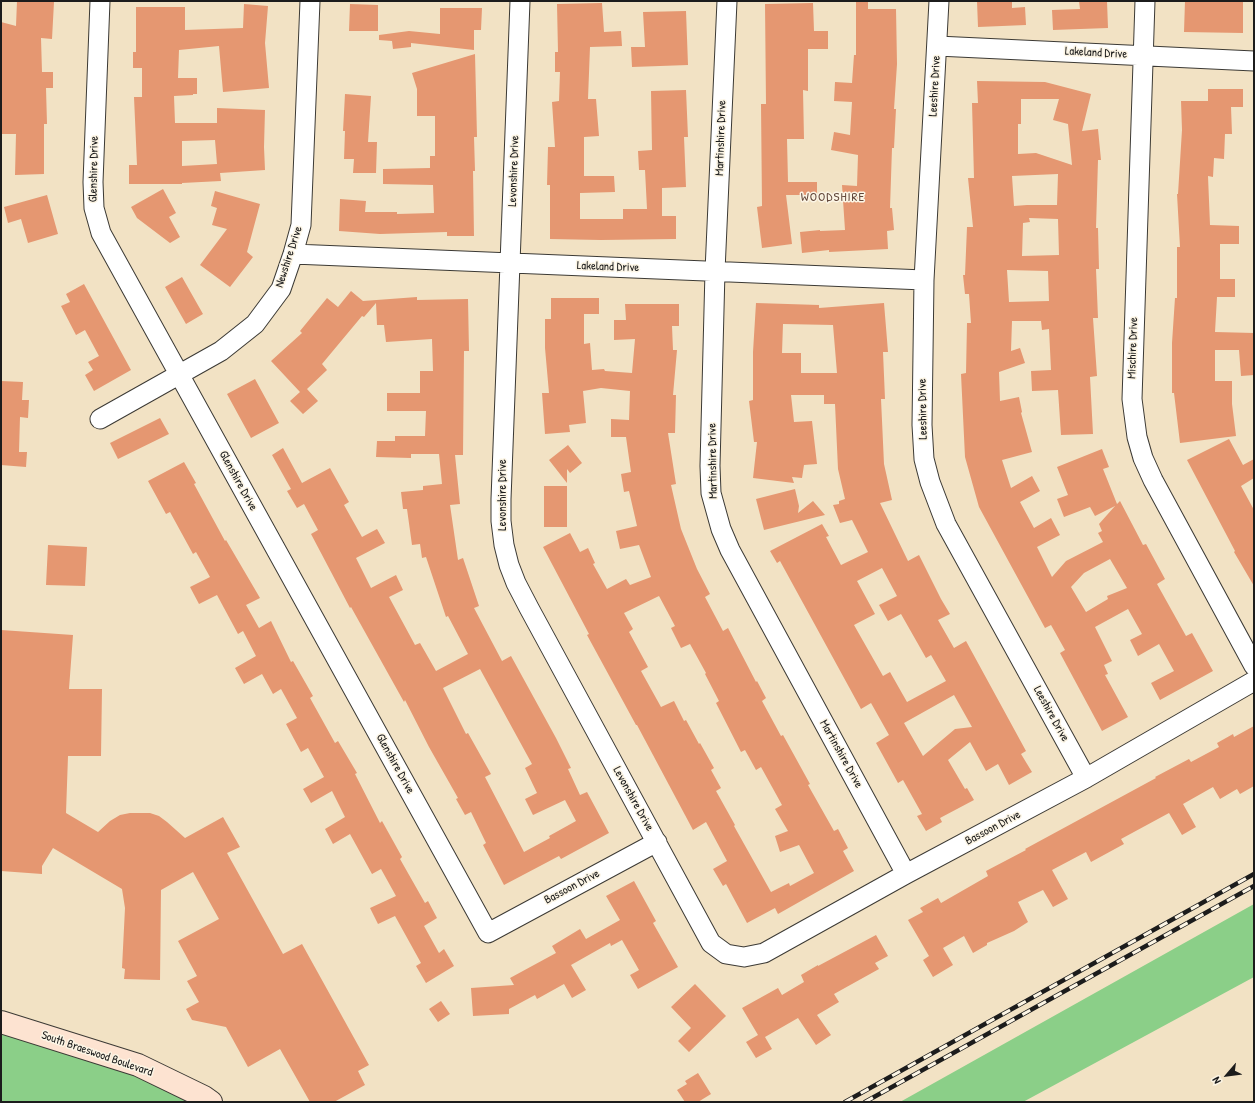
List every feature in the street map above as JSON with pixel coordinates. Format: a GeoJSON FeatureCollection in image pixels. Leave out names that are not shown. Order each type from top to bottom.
{"type":"FeatureCollection","features":[{"type":"Feature","properties":{"kind":"main road","name":"South Braeswood Boulevard"},"geometry":{"type":"LineString","coordinates":[[1,1022],[138,1065],[204,1097],[211,1102]]}},
{"type":"Feature","properties":{"kind":"street","name":"Glenshire Drive"},"geometry":{"type":"LineString","coordinates":[[100,1],[93,182],[94,208],[101,233],[488,933]]}},
{"type":"Feature","properties":{"kind":"street","name":"Newshire Drive"},"geometry":{"type":"LineString","coordinates":[[100,419],[180,376],[221,351],[255,324],[281,289],[293,254],[300,225],[310,1]]}},
{"type":"Feature","properties":{"kind":"street","name":"Levonshire Drive"},"geometry":{"type":"LineString","coordinates":[[520,1],[511,263],[500,499],[501,521],[509,566],[529,608],[711,943],[726,954]]}},
{"type":"Feature","properties":{"kind":"street","name":"Martinshire Drive"},"geometry":{"type":"LineString","coordinates":[[726,1],[715,271],[710,466],[711,494],[717,519],[730,550],[906,874]]}},
{"type":"Feature","properties":{"kind":"street","name":"Leeshire Drive"},"geometry":{"type":"LineString","coordinates":[[939,1],[924,280],[922,425],[924,459],[930,482],[946,524],[1086,778]]}},
{"type":"Feature","properties":{"kind":"street","name":"Mischire Drive"},"geometry":{"type":"LineString","coordinates":[[1145,1],[1132,392],[1137,437],[1143,458],[1153,480],[1254,666]]}},
{"type":"Feature","properties":{"kind":"street","name":"Lakeland Drive"},"geometry":{"type":"LineString","coordinates":[[937,46],[1254,61]]}},
{"type":"Feature","properties":{"kind":"street","name":"Lakeland Drive"},"geometry":{"type":"LineString","coordinates":[[293,254],[924,280]]}},
{"type":"Feature","properties":{"kind":"street","name":"Bassoon Drive"},"geometry":{"type":"LineString","coordinates":[[726,954],[744,957],[764,953],[906,874],[1086,778],[1254,681]]}},
{"type":"Feature","properties":{"kind":"street","name":"Bassoon Drive"},"geometry":{"type":"LineString","coordinates":[[488,933],[657,842]]}},
{"type":"Feature","properties":{"kind":"green space"},"geometry":{"type":"Polygon","coordinates":[[[1254,904],[1254,977],[1023,1102],[900,1102],[1254,904]]]}},
{"type":"Feature","properties":{"kind":"green space"},"geometry":{"type":"Polygon","coordinates":[[[1,1031],[120,1068],[188,1102],[1,1102],[1,1031]]]}},
{"type":"Feature","properties":{"kind":"building"},"geometry":{"type":"Polygon","coordinates":[[[17,1],[54,2],[52,39],[41,38],[42,72],[53,72],[53,88],[46,88],[47,124],[44,124],[44,174],[15,175],[16,134],[1,134],[1,22],[16,26],[17,1]]]}},
{"type":"Feature","properties":{"kind":"building"},"geometry":{"type":"Polygon","coordinates":[[[856,1],[868,1],[868,9],[896,9],[897,64],[894,109],[896,109],[894,148],[892,148],[890,208],[892,208],[894,230],[887,231],[888,249],[829,252],[829,250],[802,253],[800,232],[845,230],[842,185],[857,186],[858,155],[831,150],[834,132],[850,135],[852,102],[834,101],[835,82],[852,83],[854,55],[856,55],[856,1]]]}},
{"type":"Feature","properties":{"kind":"building"},"geometry":{"type":"Polygon","coordinates":[[[977,1],[1012,1],[1012,8],[1025,7],[1026,25],[978,27],[977,1]]]}},
{"type":"Feature","properties":{"kind":"building"},"geometry":{"type":"Polygon","coordinates":[[[1079,1],[1107,1],[1108,28],[1053,30],[1052,10],[1080,9],[1079,1]]]}},
{"type":"Feature","properties":{"kind":"building"},"geometry":{"type":"Polygon","coordinates":[[[1185,1],[1243,1],[1243,33],[1184,32],[1185,1]]]}},
{"type":"Feature","properties":{"kind":"building"},"geometry":{"type":"Polygon","coordinates":[[[602,3],[604,32],[621,31],[622,46],[590,47],[588,99],[596,99],[599,136],[584,137],[584,176],[614,176],[615,192],[580,193],[580,219],[623,219],[623,209],[647,209],[645,170],[639,170],[638,151],[652,150],[651,91],[686,90],[688,137],[684,137],[686,187],[662,188],[662,216],[676,216],[676,239],[550,239],[550,185],[547,185],[548,147],[555,147],[552,102],[559,101],[560,72],[555,72],[555,52],[558,52],[557,4],[602,3]]]}},
{"type":"Feature","properties":{"kind":"building"},"geometry":{"type":"Polygon","coordinates":[[[813,3],[814,31],[828,31],[828,49],[808,49],[808,91],[803,90],[804,139],[787,139],[788,182],[817,182],[817,195],[786,195],[792,244],[762,248],[757,207],[762,206],[761,104],[766,104],[765,4],[813,3]]]}},
{"type":"Feature","properties":{"kind":"building"},"geometry":{"type":"Polygon","coordinates":[[[244,4],[268,6],[265,43],[269,88],[223,92],[219,46],[179,50],[178,78],[197,78],[197,94],[174,96],[175,123],[217,123],[217,108],[265,110],[265,170],[220,173],[221,181],[182,184],[129,184],[129,165],[137,165],[134,97],[142,97],[142,68],[133,68],[133,52],[136,52],[136,7],[185,7],[185,30],[243,28],[244,4]],[[215,140],[182,141],[182,166],[217,164],[215,140]]]}},
{"type":"Feature","properties":{"kind":"building"},"geometry":{"type":"Polygon","coordinates":[[[350,4],[378,5],[378,31],[349,31],[350,4]]]}},
{"type":"Feature","properties":{"kind":"building"},"geometry":{"type":"Polygon","coordinates":[[[440,8],[482,8],[481,30],[474,30],[474,50],[411,43],[411,47],[393,49],[392,41],[379,40],[379,35],[409,31],[440,34],[440,8]]]}},
{"type":"Feature","properties":{"kind":"building"},"geometry":{"type":"Polygon","coordinates":[[[686,11],[688,65],[632,67],[631,47],[645,47],[643,12],[686,11]]]}},
{"type":"Feature","properties":{"kind":"building"},"geometry":{"type":"Polygon","coordinates":[[[475,54],[477,137],[474,137],[474,236],[447,236],[447,232],[380,234],[339,231],[340,199],[366,201],[365,212],[397,212],[397,214],[434,213],[433,185],[383,184],[383,169],[430,168],[430,156],[435,156],[435,116],[417,116],[417,89],[412,73],[475,54]]]}},
{"type":"Feature","properties":{"kind":"building"},"geometry":{"type":"Polygon","coordinates":[[[977,81],[1045,82],[1091,94],[1082,131],[1098,129],[1101,160],[1098,160],[1096,228],[1098,228],[1099,269],[1096,269],[1098,318],[1093,318],[1097,376],[1090,377],[1093,434],[1061,435],[1058,390],[1032,391],[1031,371],[1051,370],[1049,329],[1042,330],[1041,321],[1012,321],[1011,351],[1020,348],[1025,363],[999,372],[1000,401],[1019,397],[1021,413],[1032,452],[1002,460],[1011,488],[1032,476],[1040,491],[1020,502],[1034,528],[1051,518],[1060,535],[1037,547],[1052,577],[1066,561],[1103,542],[1098,533],[1102,531],[1099,524],[1115,506],[1095,516],[1090,507],[1064,517],[1057,499],[1068,495],[1057,467],[1102,449],[1109,467],[1103,469],[1117,504],[1120,501],[1143,545],[1146,544],[1165,579],[1157,584],[1186,636],[1192,633],[1213,671],[1160,700],[1151,683],[1174,671],[1159,644],[1138,656],[1130,640],[1142,634],[1128,609],[1095,627],[1112,661],[1104,665],[1108,674],[1105,675],[1128,717],[1102,731],[1060,653],[1065,650],[1051,625],[1045,628],[979,507],[965,457],[961,374],[966,373],[967,323],[971,323],[969,294],[965,294],[963,275],[965,275],[967,227],[973,227],[968,178],[974,178],[972,103],[978,103],[977,81]],[[1021,99],[1021,124],[1018,124],[1018,154],[1036,153],[1072,165],[1068,124],[1053,120],[1059,99],[1021,99]],[[1058,174],[1012,176],[1014,206],[1057,205],[1058,174]],[[1029,218],[1030,222],[1023,223],[1022,256],[1059,255],[1058,219],[1029,218]],[[1007,270],[1009,302],[1049,301],[1048,271],[1007,270]],[[1110,559],[1084,573],[1071,587],[1086,612],[1108,599],[1107,596],[1127,588],[1110,559]]]}},
{"type":"Feature","properties":{"kind":"building"},"geometry":{"type":"Polygon","coordinates":[[[1208,89],[1243,89],[1243,107],[1231,107],[1232,134],[1225,134],[1224,159],[1214,158],[1213,177],[1208,176],[1210,225],[1239,226],[1239,244],[1220,244],[1220,279],[1235,279],[1235,297],[1217,297],[1215,332],[1254,333],[1254,375],[1241,376],[1239,350],[1215,350],[1215,381],[1232,381],[1232,404],[1236,436],[1180,443],[1174,393],[1172,393],[1172,343],[1175,298],[1177,298],[1177,247],[1180,247],[1177,194],[1182,130],[1181,101],[1208,101],[1208,89]]]}},
{"type":"Feature","properties":{"kind":"building"},"geometry":{"type":"Polygon","coordinates":[[[345,94],[371,96],[368,142],[377,142],[376,173],[353,173],[354,159],[344,159],[345,131],[343,131],[345,94]]]}},
{"type":"Feature","properties":{"kind":"building"},"geometry":{"type":"Polygon","coordinates":[[[163,189],[176,213],[169,217],[180,237],[170,243],[137,218],[131,207],[163,189]]]}},
{"type":"Feature","properties":{"kind":"building"},"geometry":{"type":"Polygon","coordinates":[[[215,191],[260,204],[247,252],[253,257],[230,287],[200,265],[227,229],[212,225],[217,208],[211,206],[215,191]]]}},
{"type":"Feature","properties":{"kind":"building"},"geometry":{"type":"Polygon","coordinates":[[[47,195],[58,234],[28,243],[21,219],[8,223],[4,207],[47,195]]]}},
{"type":"Feature","properties":{"kind":"building"},"geometry":{"type":"Polygon","coordinates":[[[182,277],[203,314],[186,324],[165,287],[182,277]]]}},
{"type":"Feature","properties":{"kind":"building"},"geometry":{"type":"Polygon","coordinates":[[[84,284],[131,370],[94,391],[85,375],[93,370],[88,362],[99,356],[85,330],[76,335],[61,306],[70,302],[66,294],[84,284]]]}},
{"type":"Feature","properties":{"kind":"building"},"geometry":{"type":"Polygon","coordinates":[[[351,291],[363,301],[417,297],[417,300],[468,299],[469,351],[464,351],[463,455],[455,455],[460,504],[450,505],[458,560],[463,558],[479,606],[474,608],[502,661],[511,656],[571,768],[568,769],[580,795],[587,792],[609,833],[561,859],[559,856],[504,885],[483,845],[486,843],[471,812],[465,815],[456,799],[458,798],[429,747],[405,700],[404,702],[351,607],[350,608],[311,534],[318,530],[304,504],[297,508],[287,491],[291,489],[272,455],[283,448],[302,483],[330,468],[349,502],[344,505],[362,537],[377,529],[385,543],[356,558],[371,588],[396,575],[403,590],[389,597],[415,645],[420,643],[436,671],[468,654],[448,616],[446,617],[426,557],[422,558],[420,544],[412,545],[407,509],[403,509],[401,492],[423,490],[423,486],[442,484],[439,454],[411,454],[411,458],[376,457],[377,441],[395,441],[395,436],[425,436],[426,411],[387,411],[387,393],[420,393],[420,371],[433,371],[432,339],[386,342],[384,325],[377,325],[376,303],[364,317],[362,316],[322,364],[327,370],[307,389],[318,401],[303,414],[290,401],[300,392],[271,361],[302,333],[300,331],[327,298],[338,307],[351,291]],[[480,669],[443,688],[466,734],[468,733],[491,774],[485,777],[524,852],[550,838],[549,836],[576,821],[565,800],[533,815],[525,799],[537,793],[525,768],[532,764],[480,669]]]}},
{"type":"Feature","properties":{"kind":"building"},"geometry":{"type":"Polygon","coordinates":[[[551,298],[599,298],[599,314],[584,314],[584,344],[590,343],[592,370],[604,369],[605,371],[632,373],[635,339],[614,340],[614,320],[626,320],[625,304],[679,304],[679,326],[672,326],[673,350],[677,350],[673,395],[676,395],[675,433],[668,433],[676,484],[671,485],[681,529],[697,569],[710,594],[705,597],[723,631],[728,628],[766,698],[762,701],[781,736],[783,735],[810,784],[808,785],[834,831],[838,829],[848,848],[843,851],[854,871],[778,914],[775,908],[747,923],[726,884],[723,886],[713,869],[727,861],[706,822],[693,830],[587,635],[589,634],[543,547],[570,533],[580,552],[588,548],[595,563],[593,564],[607,589],[626,579],[630,585],[651,577],[639,545],[620,549],[616,531],[637,526],[629,491],[624,492],[621,474],[631,472],[626,437],[611,437],[611,419],[629,420],[630,391],[601,388],[583,391],[586,423],[569,425],[570,432],[545,434],[542,393],[549,393],[545,348],[545,319],[551,319],[551,298]],[[659,596],[624,613],[633,629],[629,632],[648,667],[641,671],[661,707],[674,701],[684,721],[686,720],[699,744],[700,743],[714,768],[711,770],[721,788],[716,791],[771,892],[789,883],[790,886],[814,873],[799,845],[780,852],[775,836],[788,831],[775,809],[782,805],[761,767],[756,770],[745,750],[741,752],[716,703],[719,701],[705,674],[706,673],[690,644],[681,648],[671,628],[675,626],[659,596]]]}},
{"type":"Feature","properties":{"kind":"building"},"geometry":{"type":"Polygon","coordinates":[[[756,303],[819,305],[819,308],[884,303],[888,352],[883,352],[885,399],[881,399],[884,464],[892,500],[880,503],[908,561],[919,555],[950,614],[938,620],[954,648],[966,641],[1026,751],[1021,754],[1032,772],[1009,785],[998,764],[986,771],[970,742],[948,760],[965,789],[967,788],[974,800],[940,818],[942,822],[926,831],[917,816],[922,814],[903,780],[898,783],[876,743],[889,735],[871,703],[861,709],[780,561],[777,563],[770,551],[822,524],[829,536],[826,537],[841,565],[868,552],[852,520],[840,523],[833,505],[839,504],[839,501],[845,499],[838,469],[835,404],[824,404],[824,395],[791,395],[794,422],[812,421],[817,464],[804,465],[802,478],[792,477],[794,483],[753,478],[757,442],[754,442],[749,401],[753,400],[753,352],[756,303]],[[783,324],[782,353],[801,353],[801,373],[837,373],[833,325],[783,324]],[[882,568],[857,581],[875,614],[854,625],[883,676],[890,672],[907,702],[946,681],[931,655],[926,658],[901,614],[888,621],[879,605],[897,596],[882,568]],[[954,695],[904,723],[923,756],[955,729],[972,727],[954,695]]]}},
{"type":"Feature","properties":{"kind":"building"},"geometry":{"type":"Polygon","coordinates":[[[255,379],[279,423],[251,438],[227,394],[255,379]]]}},
{"type":"Feature","properties":{"kind":"building"},"geometry":{"type":"Polygon","coordinates":[[[1,381],[23,382],[22,400],[29,400],[28,418],[20,417],[19,452],[27,452],[26,467],[1,465],[1,381]]]}},
{"type":"Feature","properties":{"kind":"building"},"geometry":{"type":"Polygon","coordinates":[[[160,418],[169,434],[118,459],[110,443],[160,418]]]}},
{"type":"Feature","properties":{"kind":"building"},"geometry":{"type":"Polygon","coordinates":[[[1229,439],[1243,465],[1254,459],[1254,478],[1241,486],[1254,510],[1254,586],[1234,552],[1235,551],[1187,460],[1229,439]]]}},
{"type":"Feature","properties":{"kind":"building"},"geometry":{"type":"Polygon","coordinates":[[[568,445],[582,463],[570,473],[567,469],[567,483],[549,460],[568,445]]]}},
{"type":"Feature","properties":{"kind":"building"},"geometry":{"type":"Polygon","coordinates":[[[184,462],[196,483],[194,484],[225,541],[226,540],[260,598],[246,605],[259,628],[271,621],[291,662],[293,661],[313,696],[310,698],[335,743],[338,741],[357,773],[355,774],[380,823],[382,821],[402,857],[400,859],[425,903],[428,901],[437,918],[424,926],[439,953],[444,949],[454,966],[426,983],[416,966],[421,963],[395,916],[378,924],[370,908],[396,896],[381,869],[372,874],[350,834],[333,844],[325,829],[345,817],[332,791],[311,803],[303,789],[324,777],[308,748],[301,752],[286,724],[297,718],[281,689],[273,694],[262,674],[244,684],[235,668],[256,656],[243,631],[238,634],[217,595],[199,604],[190,587],[210,577],[196,552],[193,554],[170,512],[166,514],[148,481],[184,462]]]}},
{"type":"Feature","properties":{"kind":"building"},"geometry":{"type":"Polygon","coordinates":[[[544,486],[567,486],[567,527],[544,527],[544,486]]]}},
{"type":"Feature","properties":{"kind":"building"},"geometry":{"type":"Polygon","coordinates":[[[795,489],[799,506],[798,513],[813,501],[825,515],[764,530],[756,499],[795,489]]]}},
{"type":"Feature","properties":{"kind":"building"},"geometry":{"type":"Polygon","coordinates":[[[48,545],[87,547],[85,586],[46,585],[48,545]]]}},
{"type":"Feature","properties":{"kind":"building"},"geometry":{"type":"Polygon","coordinates":[[[1,630],[73,635],[69,689],[102,689],[101,756],[68,756],[66,813],[98,832],[110,821],[120,815],[130,813],[150,813],[159,816],[185,838],[223,817],[240,847],[227,853],[283,954],[302,944],[369,1065],[358,1071],[365,1085],[334,1102],[310,1102],[280,1049],[248,1067],[226,1027],[192,1020],[186,1009],[199,1002],[187,981],[197,976],[178,941],[219,919],[193,872],[161,890],[160,980],[124,979],[125,969],[122,968],[125,908],[122,889],[53,848],[42,866],[42,874],[1,871],[1,630]]]}},
{"type":"Feature","properties":{"kind":"building"},"geometry":{"type":"Polygon","coordinates":[[[1254,726],[1254,786],[1240,794],[1237,789],[1220,799],[1213,787],[1183,804],[1196,827],[1182,835],[1169,813],[1121,839],[1124,844],[1091,862],[1086,852],[1052,870],[1068,899],[1053,907],[1043,890],[1018,902],[1028,922],[1014,931],[987,943],[987,945],[973,953],[964,936],[943,948],[953,965],[933,977],[923,960],[929,956],[908,920],[923,912],[920,908],[938,898],[941,903],[988,876],[986,871],[1156,778],[1155,777],[1189,759],[1191,762],[1219,747],[1217,743],[1233,734],[1234,737],[1254,726]]]}},
{"type":"Feature","properties":{"kind":"building"},"geometry":{"type":"Polygon","coordinates":[[[634,881],[656,921],[653,923],[678,967],[638,989],[630,975],[639,970],[622,940],[611,946],[610,943],[571,965],[586,990],[572,998],[564,984],[537,999],[535,995],[509,1009],[509,1014],[473,1016],[471,988],[514,985],[510,978],[556,953],[552,946],[580,929],[586,939],[620,920],[606,896],[634,881]]]}},
{"type":"Feature","properties":{"kind":"building"},"geometry":{"type":"Polygon","coordinates":[[[876,935],[888,956],[875,963],[879,969],[834,994],[839,1002],[817,1015],[831,1035],[816,1045],[798,1018],[765,1037],[772,1049],[756,1058],[746,1042],[758,1035],[742,1008],[778,988],[782,995],[804,982],[801,975],[876,935]]]}},
{"type":"Feature","properties":{"kind":"building"},"geometry":{"type":"Polygon","coordinates":[[[695,984],[726,1016],[689,1052],[678,1041],[691,1028],[671,1007],[695,984]]]}},
{"type":"Feature","properties":{"kind":"building"},"geometry":{"type":"Polygon","coordinates":[[[441,1001],[450,1014],[438,1022],[429,1009],[441,1001]]]}},
{"type":"Feature","properties":{"kind":"building"},"geometry":{"type":"Polygon","coordinates":[[[698,1073],[711,1094],[698,1102],[685,1102],[677,1090],[687,1084],[685,1081],[698,1073]]]}},
{"type":"Feature","properties":{"kind":"railway"},"geometry":{"type":"LineString","coordinates":[[845,1102],[1254,874]]}},
{"type":"Feature","properties":{"kind":"railway"},"geometry":{"type":"LineString","coordinates":[[865,1102],[1254,886]]}},
{"type":"Feature","properties":{"kind":"district","name":"WOODSHIRE"},"geometry":{"type":"Point","coordinates":[833,198]}}]}
